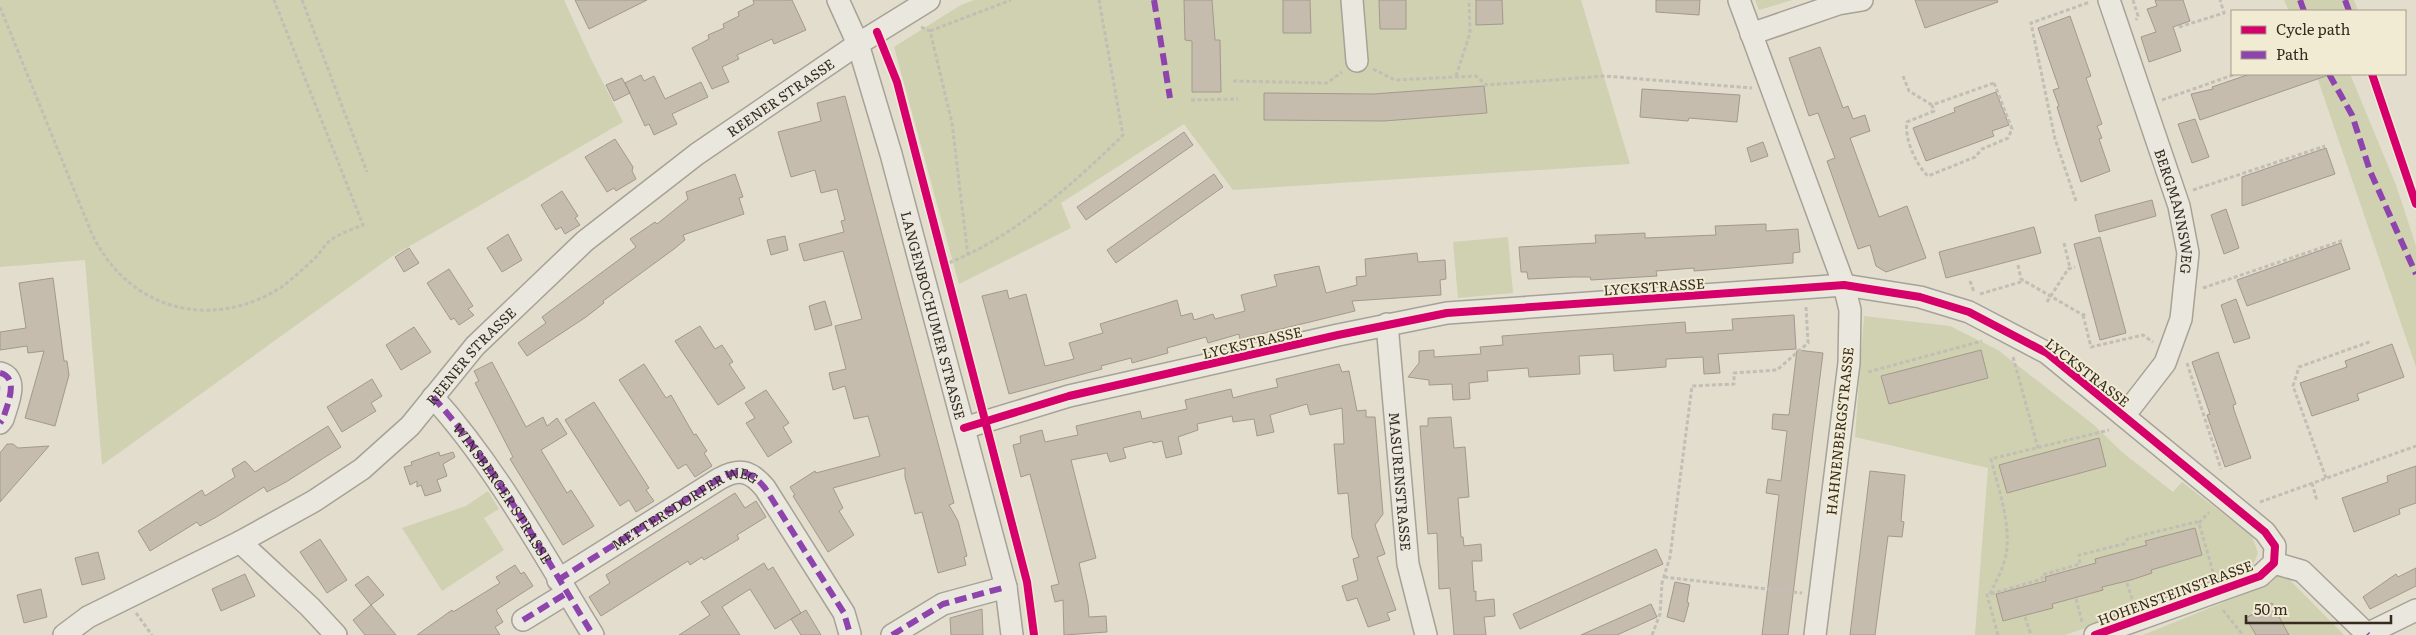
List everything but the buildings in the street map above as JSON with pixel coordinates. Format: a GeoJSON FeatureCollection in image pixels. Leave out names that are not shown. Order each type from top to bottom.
{"type":"FeatureCollection","features":[{"type":"Feature","properties":{"kind":"street","name":"LANGENBOCHUMER STRASSE"},"geometry":{"type":"LineString","coordinates":[[838,0],[858,44],[891,154],[1006,587],[1012,635]]}},
{"type":"Feature","properties":{"kind":"street","name":"REENER STRASSE"},"geometry":{"type":"LineString","coordinates":[[64,635],[88,617],[240,542],[314,502],[362,469],[410,426],[476,346],[585,241],[697,154],[858,44],[929,0]]}},
{"type":"Feature","properties":{"kind":"street"},"geometry":{"type":"LineString","coordinates":[[1352,0],[1357,61]]}},
{"type":"Feature","properties":{"kind":"street","name":"HAHNENBERGSTRASSE"},"geometry":{"type":"LineString","coordinates":[[1738,0],[1844,285],[1850,310],[1847,378],[1815,635]]}},
{"type":"Feature","properties":{"kind":"street"},"geometry":{"type":"LineString","coordinates":[[1751,34],[1838,4],[1862,0]]}},
{"type":"Feature","properties":{"kind":"street","name":"BERGMANNSWEG"},"geometry":{"type":"LineString","coordinates":[[2109,0],[2176,196],[2188,253],[2181,319],[2165,363],[2124,416]]}},
{"type":"Feature","properties":{"kind":"street","name":"LYCKSTRASSE"},"geometry":{"type":"LineString","coordinates":[[964,428],[1069,396],[1388,324],[1447,314],[1844,285],[1920,298],[1982,317],[2047,352],[2265,532],[2274,555]]}},
{"type":"Feature","properties":{"kind":"street","name":"MASURENSTRASSE"},"geometry":{"type":"LineString","coordinates":[[1388,324],[1408,564],[1426,635]]}},
{"type":"Feature","properties":{"kind":"street"},"geometry":{"type":"LineString","coordinates":[[0,374],[6,375],[10,379],[12,386],[3,419],[0,423]]}},
{"type":"Feature","properties":{"kind":"street","name":"WINSBERGER STRASSE"},"geometry":{"type":"LineString","coordinates":[[433,397],[454,420],[484,460],[593,635]]}},
{"type":"Feature","properties":{"kind":"street","name":"METTERSDORFER WEG"},"geometry":{"type":"LineString","coordinates":[[562,586],[720,479],[731,472],[741,471],[758,480],[765,488],[844,613],[852,635]]}},
{"type":"Feature","properties":{"kind":"street"},"geometry":{"type":"LineString","coordinates":[[240,542],[310,607],[336,635]]}},
{"type":"Feature","properties":{"kind":"street"},"geometry":{"type":"LineString","coordinates":[[2274,555],[2302,571],[2367,634],[2416,610]]}},
{"type":"Feature","properties":{"kind":"street","name":"HOHENSTEINSTRASSE"},"geometry":{"type":"LineString","coordinates":[[2089,630],[2260,576],[2274,555]]}},
{"type":"Feature","properties":{"kind":"street"},"geometry":{"type":"LineString","coordinates":[[523,620],[562,586]]}},
{"type":"Feature","properties":{"kind":"street"},"geometry":{"type":"LineString","coordinates":[[892,635],[943,604],[1006,587]]}},
{"type":"Feature","properties":{"kind":"path"},"geometry":{"type":"LineString","coordinates":[[0,7],[92,234],[104,257],[123,279],[155,299],[177,308],[210,311],[232,309],[263,298],[300,273],[331,239],[363,225],[274,0]]}},
{"type":"Feature","properties":{"kind":"path"},"geometry":{"type":"LineString","coordinates":[[302,0],[367,172]]}},
{"type":"Feature","properties":{"kind":"path"},"geometry":{"type":"LineString","coordinates":[[900,18],[930,31],[1011,0]]}},
{"type":"Feature","properties":{"kind":"path"},"geometry":{"type":"LineString","coordinates":[[943,265],[968,256],[1040,210],[1123,135],[1099,0]]}},
{"type":"Feature","properties":{"kind":"path"},"geometry":{"type":"LineString","coordinates":[[1456,76],[1470,33],[1470,0]]}},
{"type":"Feature","properties":{"kind":"path"},"geometry":{"type":"LineString","coordinates":[[2076,202],[2055,139],[2031,23],[2095,0]]}},
{"type":"Feature","properties":{"kind":"path"},"geometry":{"type":"LineString","coordinates":[[2179,28],[2224,13],[2220,0]]}},
{"type":"Feature","properties":{"kind":"path"},"geometry":{"type":"LineString","coordinates":[[930,31],[952,123],[968,256]]}},
{"type":"Feature","properties":{"kind":"path"},"geometry":{"type":"LineString","coordinates":[[1357,61],[1395,80],[1476,76],[1486,85],[1604,76],[1770,90]]}},
{"type":"Feature","properties":{"kind":"path"},"geometry":{"type":"LineString","coordinates":[[2145,106],[2233,75]]}},
{"type":"Feature","properties":{"kind":"path"},"geometry":{"type":"LineString","coordinates":[[1903,76],[1909,91],[1932,105],[1934,111],[1907,122],[1905,131],[1920,169],[1928,176],[1975,156],[1982,149],[2008,138],[2012,129],[1994,83],[1932,105]]}},
{"type":"Feature","properties":{"kind":"path"},"geometry":{"type":"LineString","coordinates":[[1233,81],[1327,83]]}},
{"type":"Feature","properties":{"kind":"path"},"geometry":{"type":"LineString","coordinates":[[1191,100],[1238,99]]}},
{"type":"Feature","properties":{"kind":"path"},"geometry":{"type":"LineString","coordinates":[[2176,196],[2324,146]]}},
{"type":"Feature","properties":{"kind":"path"},"geometry":{"type":"LineString","coordinates":[[2183,295],[2344,240]]}},
{"type":"Feature","properties":{"kind":"path"},"geometry":{"type":"LineString","coordinates":[[2064,243],[2070,268]]}},
{"type":"Feature","properties":{"kind":"path"},"geometry":{"type":"LineString","coordinates":[[2018,265],[2021,279],[2085,315],[2091,347],[2143,335],[2168,354],[2186,360],[2222,473],[2202,480]]}},
{"type":"Feature","properties":{"kind":"path"},"geometry":{"type":"LineString","coordinates":[[2047,302],[2070,268],[2075,267]]}},
{"type":"Feature","properties":{"kind":"path"},"geometry":{"type":"LineString","coordinates":[[1970,281],[1975,295],[2025,281]]}},
{"type":"Feature","properties":{"kind":"path"},"geometry":{"type":"LineString","coordinates":[[1652,635],[1660,614],[1664,577],[1670,557],[1692,386],[1734,384],[1734,373],[1777,370],[1808,343],[1805,288]]}},
{"type":"Feature","properties":{"kind":"path"},"geometry":{"type":"LineString","coordinates":[[1847,378],[1982,342],[2005,330],[2038,448]]}},
{"type":"Feature","properties":{"kind":"path"},"geometry":{"type":"LineString","coordinates":[[2326,478],[2293,386],[2299,367],[2372,341]]}},
{"type":"Feature","properties":{"kind":"path"},"geometry":{"type":"LineString","coordinates":[[1998,635],[1988,596],[2002,568],[2007,548],[2005,515],[1991,459],[2113,428],[2124,416]]}},
{"type":"Feature","properties":{"kind":"path"},"geometry":{"type":"LineString","coordinates":[[2238,510],[2416,446]]}},
{"type":"Feature","properties":{"kind":"path"},"geometry":{"type":"LineString","coordinates":[[2312,483],[2317,502]]}},
{"type":"Feature","properties":{"kind":"path"},"geometry":{"type":"LineString","coordinates":[[1989,595],[2042,579],[2042,575],[2080,564],[2079,555],[2124,544],[2127,539],[2196,522],[2199,523],[2214,592],[2243,635]]}},
{"type":"Feature","properties":{"kind":"path"},"geometry":{"type":"LineString","coordinates":[[1664,577],[1820,595]]}},
{"type":"Feature","properties":{"kind":"path"},"geometry":{"type":"LineString","coordinates":[[125,599],[152,635]]}},
{"type":"Feature","properties":{"kind":"path"},"geometry":{"type":"LineString","coordinates":[[2076,599],[2089,630]]}},
{"type":"Feature","properties":{"kind":"path"},"geometry":{"type":"LineString","coordinates":[[2025,616],[2031,635]]}},
{"type":"Feature","properties":{"kind":"green space"},"geometry":{"type":"Polygon","coordinates":[[[0,0],[564,0],[623,122],[391,257],[102,465],[85,260],[0,267],[0,0]]]}},
{"type":"Feature","properties":{"kind":"green space"},"geometry":{"type":"Polygon","coordinates":[[[974,0],[1581,0],[1630,164],[1233,190],[1184,124],[1061,203],[1071,228],[959,284],[894,47],[961,5],[974,0]]]}},
{"type":"Feature","properties":{"kind":"green space"},"geometry":{"type":"Polygon","coordinates":[[[1755,0],[1792,0],[1759,10],[1755,0]]]}},
{"type":"Feature","properties":{"kind":"green space"},"geometry":{"type":"Polygon","coordinates":[[[2284,0],[2354,0],[2358,10],[2289,10],[2284,0]]]}},
{"type":"Feature","properties":{"kind":"green space"},"geometry":{"type":"Polygon","coordinates":[[[2316,75],[2350,75],[2396,185],[2416,246],[2416,367],[2316,75]]]}},
{"type":"Feature","properties":{"kind":"green space"},"geometry":{"type":"Polygon","coordinates":[[[1508,237],[1513,293],[1458,298],[1453,242],[1508,237]]]}},
{"type":"Feature","properties":{"kind":"green space"},"geometry":{"type":"Polygon","coordinates":[[[1864,316],[1950,326],[1998,350],[2094,425],[2122,452],[2173,492],[2182,482],[2252,536],[2258,553],[2250,572],[2065,635],[1975,635],[1988,468],[1855,437],[1864,316]]]}},
{"type":"Feature","properties":{"kind":"green space"},"geometry":{"type":"Polygon","coordinates":[[[488,491],[499,509],[484,518],[504,550],[442,591],[402,528],[466,506],[488,491]]]}},
{"type":"Feature","properties":{"kind":"green space"},"geometry":{"type":"Polygon","coordinates":[[[2281,571],[2344,635],[2143,635],[2271,583],[2281,571]]]}},
{"type":"Feature","properties":{"kind":"marked path"},"geometry":{"type":"LineString","coordinates":[[1154,0],[1170,98]]}},
{"type":"Feature","properties":{"kind":"marked path"},"geometry":{"type":"LineString","coordinates":[[2300,0],[2304,10]]}},
{"type":"Feature","properties":{"kind":"marked path"},"geometry":{"type":"LineString","coordinates":[[2345,0],[2349,10]]}},
{"type":"Feature","properties":{"kind":"marked path"},"geometry":{"type":"LineString","coordinates":[[2330,75],[2352,115],[2370,171],[2416,274]]}},
{"type":"Feature","properties":{"kind":"marked path"},"geometry":{"type":"LineString","coordinates":[[0,373],[6,376],[11,386],[9,400],[0,423]]}},
{"type":"Feature","properties":{"kind":"marked path"},"geometry":{"type":"LineString","coordinates":[[433,397],[456,424],[499,482],[593,635]]}},
{"type":"Feature","properties":{"kind":"marked path"},"geometry":{"type":"LineString","coordinates":[[558,580],[719,479],[733,473],[744,473],[754,477],[765,488],[844,613],[850,634]]}},
{"type":"Feature","properties":{"kind":"marked path"},"geometry":{"type":"LineString","coordinates":[[892,635],[943,604],[1006,587]]}},
{"type":"Feature","properties":{"kind":"marked path"},"geometry":{"type":"LineString","coordinates":[[523,620],[567,593]]}},
{"type":"Feature","properties":{"kind":"cycle path"},"geometry":{"type":"LineString","coordinates":[[877,32],[897,82],[1027,582],[1034,635]]}},
{"type":"Feature","properties":{"kind":"cycle path"},"geometry":{"type":"LineString","coordinates":[[2372,75],[2416,204]]}},
{"type":"Feature","properties":{"kind":"cycle path"},"geometry":{"type":"LineString","coordinates":[[964,428],[1069,396],[1338,335],[1447,313],[1844,285],[1920,297],[1969,312],[2047,353],[2265,532],[2275,546],[2274,563],[2260,576],[2095,635]]}}]}
